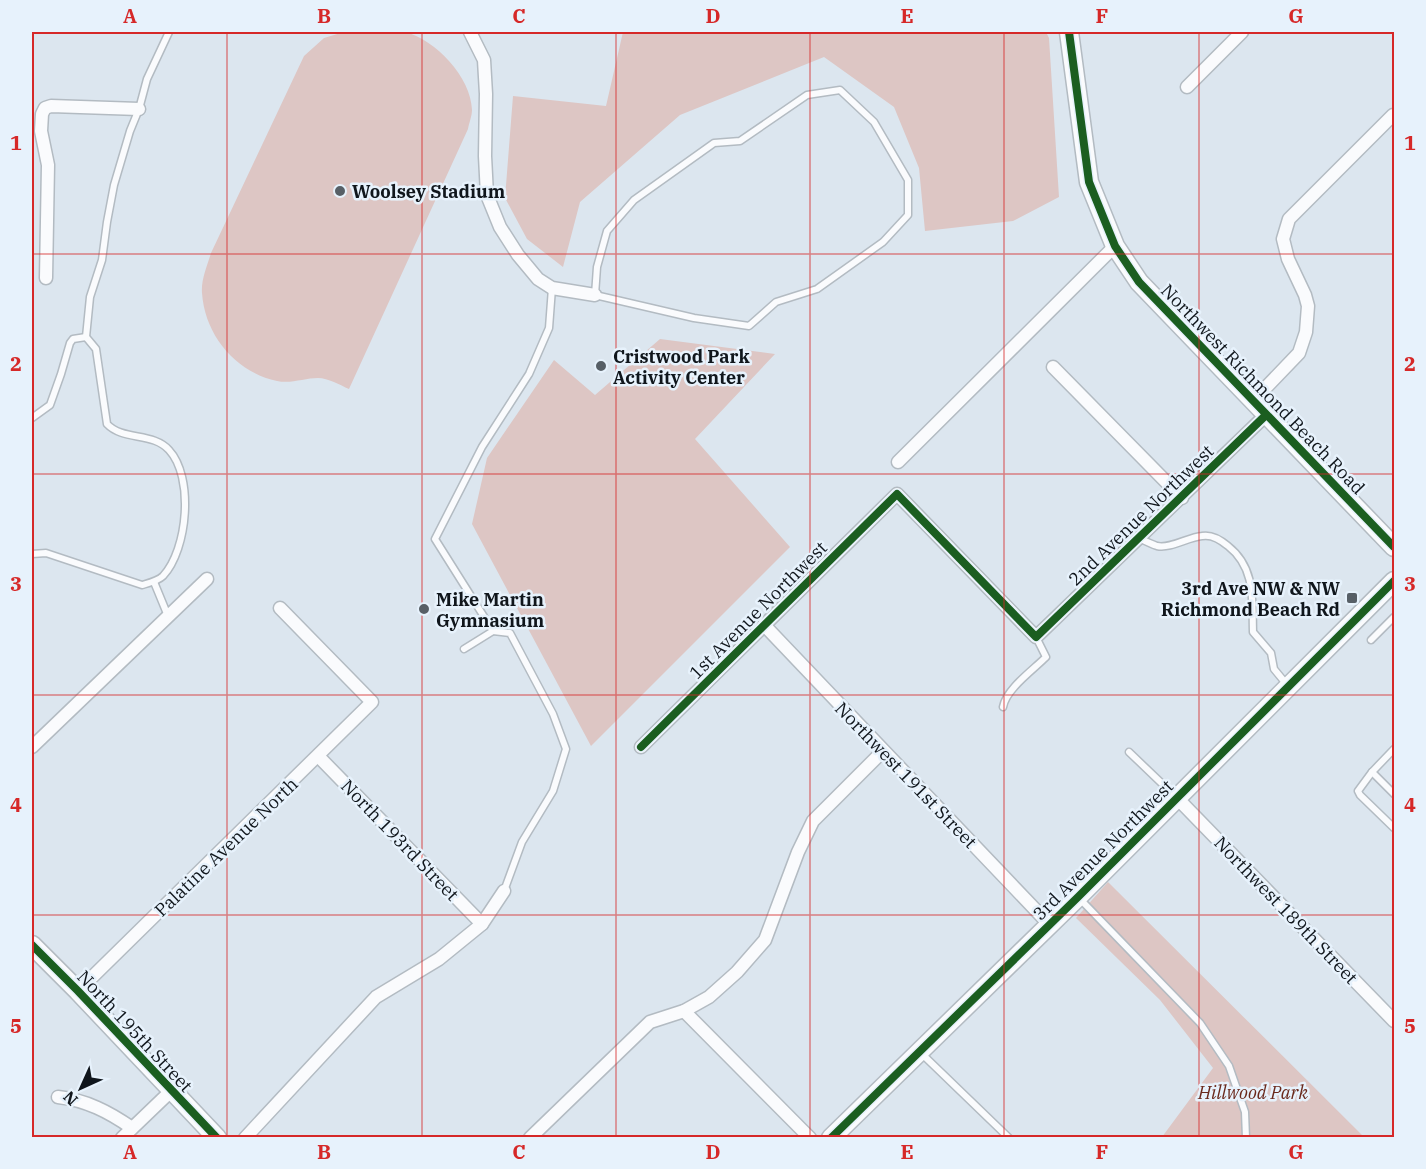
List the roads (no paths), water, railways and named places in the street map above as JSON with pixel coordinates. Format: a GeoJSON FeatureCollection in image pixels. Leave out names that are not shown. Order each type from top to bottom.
{"type":"FeatureCollection","features":[{"type":"Feature","properties":{"kind":"street"},"geometry":{"type":"LineString","coordinates":[[470,32],[484,60],[487,195],[500,227],[518,255],[538,279],[552,288],[595,295]]}},
{"type":"Feature","properties":{"kind":"street","name":"Northwest Richmond Beach Road"},"geometry":{"type":"LineString","coordinates":[[1069,32],[1089,182],[1115,246],[1139,282],[1395,547]]}},
{"type":"Feature","properties":{"kind":"street"},"geometry":{"type":"LineString","coordinates":[[1187,87],[1242,32]]}},
{"type":"Feature","properties":{"kind":"street"},"geometry":{"type":"LineString","coordinates":[[46,278],[48,165],[41,130],[42,114],[45,108],[73,105],[139,109]]}},
{"type":"Feature","properties":{"kind":"street"},"geometry":{"type":"LineString","coordinates":[[1253,401],[1299,353],[1305,332],[1307,301],[1288,259],[1283,239],[1289,219],[1393,115]]}},
{"type":"Feature","properties":{"kind":"street"},"geometry":{"type":"LineString","coordinates":[[898,462],[1115,246]]}},
{"type":"Feature","properties":{"kind":"street"},"geometry":{"type":"LineString","coordinates":[[1053,367],[1182,498]]}},
{"type":"Feature","properties":{"kind":"street","name":"2nd Avenue Northwest"},"geometry":{"type":"LineString","coordinates":[[1036,637],[1266,415]]}},
{"type":"Feature","properties":{"kind":"street","name":"1st Avenue Northwest"},"geometry":{"type":"LineString","coordinates":[[641,747],[897,495],[1036,637]]}},
{"type":"Feature","properties":{"kind":"street"},"geometry":{"type":"LineString","coordinates":[[32,747],[207,579]]}},
{"type":"Feature","properties":{"kind":"street","name":"3rd Avenue Northwest"},"geometry":{"type":"LineString","coordinates":[[831,1137],[1395,582]]}},
{"type":"Feature","properties":{"kind":"street","name":"Palatine Avenue North"},"geometry":{"type":"LineString","coordinates":[[78,991],[372,702],[280,608]]}},
{"type":"Feature","properties":{"kind":"street","name":"Northwest 191st Street"},"geometry":{"type":"LineString","coordinates":[[764,625],[1049,924]]}},
{"type":"Feature","properties":{"kind":"street"},"geometry":{"type":"LineString","coordinates":[[530,1137],[650,1022],[684,1011],[709,997],[737,972],[765,940],[798,852],[813,821],[883,752]]}},
{"type":"Feature","properties":{"kind":"street","name":"North 193rd Street"},"geometry":{"type":"LineString","coordinates":[[318,757],[482,924]]}},
{"type":"Feature","properties":{"kind":"street","name":"Northwest 189th Street"},"geometry":{"type":"LineString","coordinates":[[1177,798],[1395,1021]]}},
{"type":"Feature","properties":{"kind":"street"},"geometry":{"type":"LineString","coordinates":[[245,1137],[376,997],[439,958],[482,924],[504,891]]}},
{"type":"Feature","properties":{"kind":"street","name":"North 195th Street"},"geometry":{"type":"LineString","coordinates":[[32,945],[217,1137]]}},
{"type":"Feature","properties":{"kind":"street"},"geometry":{"type":"LineString","coordinates":[[684,1011],[810,1137]]}},
{"type":"Feature","properties":{"kind":"street"},"geometry":{"type":"LineString","coordinates":[[122,1137],[171,1091]]}},
{"type":"Feature","properties":{"kind":"street"},"geometry":{"type":"LineString","coordinates":[[58,1097],[93,1105],[132,1128]]}},
{"type":"Feature","properties":{"kind":"lane"},"geometry":{"type":"LineString","coordinates":[[32,554],[46,553],[142,585],[154,582],[163,576],[173,560],[184,522],[185,492],[179,464],[168,448],[151,438],[113,431],[107,424],[96,349],[86,337],[90,297],[102,260],[114,185],[147,79],[169,32]]}},
{"type":"Feature","properties":{"kind":"lane"},"geometry":{"type":"LineString","coordinates":[[840,90],[874,122],[908,180],[908,215],[883,242],[817,289],[776,302],[749,326],[694,318],[595,295],[597,267],[608,231],[634,200],[714,143],[740,141],[807,95],[840,90]]}},
{"type":"Feature","properties":{"kind":"lane"},"geometry":{"type":"LineString","coordinates":[[493,632],[435,539],[482,447],[529,374],[549,328],[552,288]]}},
{"type":"Feature","properties":{"kind":"lane"},"geometry":{"type":"LineString","coordinates":[[32,418],[50,405],[70,344],[74,339],[86,337]]}},
{"type":"Feature","properties":{"kind":"lane"},"geometry":{"type":"LineString","coordinates":[[1139,538],[1158,546],[1204,535],[1212,536],[1236,554],[1248,573],[1252,592],[1252,632],[1271,653],[1274,669],[1288,687]]}},
{"type":"Feature","properties":{"kind":"lane"},"geometry":{"type":"LineString","coordinates":[[154,582],[168,616]]}},
{"type":"Feature","properties":{"kind":"lane"},"geometry":{"type":"LineString","coordinates":[[1371,640],[1395,617]]}},
{"type":"Feature","properties":{"kind":"lane"},"geometry":{"type":"LineString","coordinates":[[464,649],[493,632],[510,633],[553,714],[566,749],[553,791],[522,842],[504,891]]}},
{"type":"Feature","properties":{"kind":"lane"},"geometry":{"type":"LineString","coordinates":[[1003,707],[1009,692],[1046,657],[1036,637]]}},
{"type":"Feature","properties":{"kind":"lane"},"geometry":{"type":"LineString","coordinates":[[1395,749],[1372,772],[1358,791],[1395,828]]}},
{"type":"Feature","properties":{"kind":"lane"},"geometry":{"type":"LineString","coordinates":[[1129,752],[1177,798]]}},
{"type":"Feature","properties":{"kind":"lane"},"geometry":{"type":"LineString","coordinates":[[1372,772],[1395,794]]}},
{"type":"Feature","properties":{"kind":"lane"},"geometry":{"type":"LineString","coordinates":[[1077,897],[1200,1023],[1229,1066],[1245,1112],[1246,1137]]}},
{"type":"Feature","properties":{"kind":"lane"},"geometry":{"type":"LineString","coordinates":[[919,1051],[1009,1137]]}},
{"type":"Feature","properties":{"kind":"place","name":"Woolsey Stadium"},"geometry":{"type":"Point","coordinates":[340,191]}},
{"type":"Feature","properties":{"kind":"place","name":"Cristwood Park Activity Center"},"geometry":{"type":"Point","coordinates":[601,366]}},
{"type":"Feature","properties":{"kind":"place","name":"3rd Ave NW & NW Richmond Beach Rd"},"geometry":{"type":"Point","coordinates":[1352,598]}},
{"type":"Feature","properties":{"kind":"place","name":"Mike Martin Gymnasium"},"geometry":{"type":"Point","coordinates":[424,609]}},
{"type":"Feature","properties":{"kind":"park label","name":"Hillwood Park"},"geometry":{"type":"Point","coordinates":[1253,1092]}}]}
